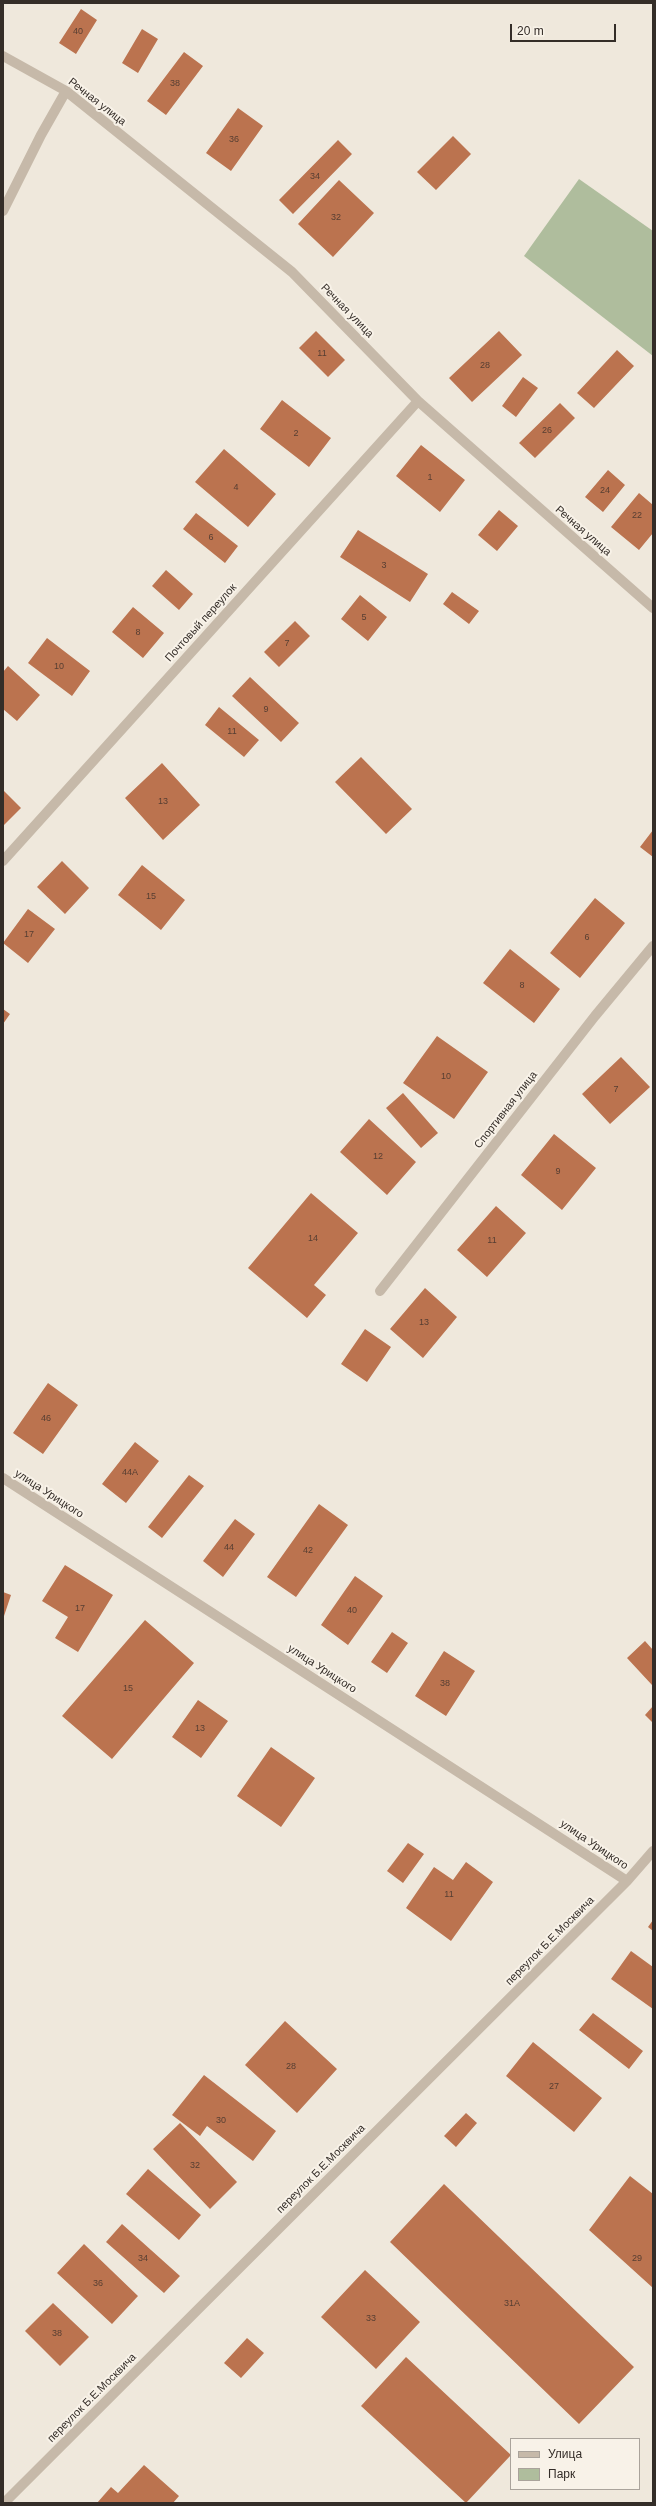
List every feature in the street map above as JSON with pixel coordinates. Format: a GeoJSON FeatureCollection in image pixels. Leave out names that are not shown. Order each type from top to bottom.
{"type":"FeatureCollection","features":[{"type":"Feature","properties":{"kind":"street","name":"Речная улица"},"geometry":{"type":"LineString","coordinates":[[3,56],[66,91],[292,272],[418,401],[653,608]]}},
{"type":"Feature","properties":{"kind":"street"},"geometry":{"type":"LineString","coordinates":[[3,211],[40,135],[66,91]]}},
{"type":"Feature","properties":{"kind":"street","name":"Почтовый переулок"},"geometry":{"type":"LineString","coordinates":[[3,862],[418,401]]}},
{"type":"Feature","properties":{"kind":"street","name":"Спортивная улица"},"geometry":{"type":"LineString","coordinates":[[380,1291],[594,1016],[653,946]]}},
{"type":"Feature","properties":{"kind":"street","name":"улица Урицкого"},"geometry":{"type":"LineString","coordinates":[[3,1478],[627,1881]]}},
{"type":"Feature","properties":{"kind":"street","name":"переулок Б.Е.Москвича"},"geometry":{"type":"LineString","coordinates":[[4,2503],[627,1881],[653,1851]]}},
{"type":"Feature","properties":{"kind":"green space"},"geometry":{"type":"Polygon","coordinates":[[[579,179],[653,231],[653,356],[524,256],[579,179]]]}},
{"type":"Feature","properties":{"kind":"building"},"geometry":{"type":"Polygon","coordinates":[[[81,9],[97,20],[76,54],[59,43],[81,9]]]}},
{"type":"Feature","properties":{"kind":"building"},"geometry":{"type":"Polygon","coordinates":[[[142,29],[158,39],[138,73],[122,63],[142,29]]]}},
{"type":"Feature","properties":{"kind":"building"},"geometry":{"type":"Polygon","coordinates":[[[184,52],[203,66],[166,115],[147,101],[184,52]]]}},
{"type":"Feature","properties":{"kind":"building"},"geometry":{"type":"Polygon","coordinates":[[[238,108],[263,126],[231,171],[206,153],[238,108]]]}},
{"type":"Feature","properties":{"kind":"building"},"geometry":{"type":"Polygon","coordinates":[[[453,136],[471,154],[436,190],[417,172],[453,136]]]}},
{"type":"Feature","properties":{"kind":"building"},"geometry":{"type":"Polygon","coordinates":[[[338,140],[352,154],[293,214],[279,200],[338,140]]]}},
{"type":"Feature","properties":{"kind":"building"},"geometry":{"type":"Polygon","coordinates":[[[339,180],[374,213],[333,257],[298,224],[339,180]]]}},
{"type":"Feature","properties":{"kind":"building"},"geometry":{"type":"Polygon","coordinates":[[[316,331],[345,360],[328,377],[299,348],[316,331]]]}},
{"type":"Feature","properties":{"kind":"building"},"geometry":{"type":"Polygon","coordinates":[[[499,331],[522,355],[472,402],[449,378],[499,331]]]}},
{"type":"Feature","properties":{"kind":"building"},"geometry":{"type":"Polygon","coordinates":[[[617,350],[634,366],[594,408],[577,393],[617,350]]]}},
{"type":"Feature","properties":{"kind":"building"},"geometry":{"type":"Polygon","coordinates":[[[523,377],[538,388],[516,417],[502,406],[523,377]]]}},
{"type":"Feature","properties":{"kind":"building"},"geometry":{"type":"Polygon","coordinates":[[[282,400],[331,438],[309,467],[260,429],[282,400]]]}},
{"type":"Feature","properties":{"kind":"building"},"geometry":{"type":"Polygon","coordinates":[[[560,403],[575,418],[535,458],[519,443],[560,403]]]}},
{"type":"Feature","properties":{"kind":"building"},"geometry":{"type":"Polygon","coordinates":[[[421,445],[465,480],[440,512],[396,476],[421,445]]]}},
{"type":"Feature","properties":{"kind":"building"},"geometry":{"type":"Polygon","coordinates":[[[224,449],[276,494],[248,527],[195,482],[224,449]]]}},
{"type":"Feature","properties":{"kind":"building"},"geometry":{"type":"Polygon","coordinates":[[[608,470],[625,485],[603,512],[585,497],[608,470]]]}},
{"type":"Feature","properties":{"kind":"building"},"geometry":{"type":"Polygon","coordinates":[[[639,493],[653,505],[653,533],[639,550],[611,527],[639,493]]]}},
{"type":"Feature","properties":{"kind":"building"},"geometry":{"type":"Polygon","coordinates":[[[499,510],[518,526],[497,551],[478,535],[499,510]]]}},
{"type":"Feature","properties":{"kind":"building"},"geometry":{"type":"Polygon","coordinates":[[[196,513],[238,546],[225,563],[183,529],[196,513]]]}},
{"type":"Feature","properties":{"kind":"building"},"geometry":{"type":"Polygon","coordinates":[[[358,530],[428,574],[410,602],[340,557],[358,530]]]}},
{"type":"Feature","properties":{"kind":"building"},"geometry":{"type":"Polygon","coordinates":[[[166,570],[193,594],[179,610],[152,586],[166,570]]]}},
{"type":"Feature","properties":{"kind":"building"},"geometry":{"type":"Polygon","coordinates":[[[452,592],[479,611],[469,624],[443,604],[452,592]]]}},
{"type":"Feature","properties":{"kind":"building"},"geometry":{"type":"Polygon","coordinates":[[[360,595],[387,617],[368,641],[341,619],[360,595]]]}},
{"type":"Feature","properties":{"kind":"building"},"geometry":{"type":"Polygon","coordinates":[[[133,607],[164,633],[143,658],[112,632],[133,607]]]}},
{"type":"Feature","properties":{"kind":"building"},"geometry":{"type":"Polygon","coordinates":[[[295,621],[310,636],[279,667],[264,652],[295,621]]]}},
{"type":"Feature","properties":{"kind":"building"},"geometry":{"type":"Polygon","coordinates":[[[47,638],[90,671],[72,696],[28,663],[47,638]]]}},
{"type":"Feature","properties":{"kind":"building"},"geometry":{"type":"Polygon","coordinates":[[[8,666],[40,695],[17,721],[3,709],[3,672],[8,666]]]}},
{"type":"Feature","properties":{"kind":"building"},"geometry":{"type":"Polygon","coordinates":[[[250,677],[299,723],[281,742],[232,696],[250,677]]]}},
{"type":"Feature","properties":{"kind":"building"},"geometry":{"type":"Polygon","coordinates":[[[219,707],[259,740],[244,757],[205,725],[219,707]]]}},
{"type":"Feature","properties":{"kind":"building"},"geometry":{"type":"Polygon","coordinates":[[[361,757],[412,809],[386,834],[335,782],[361,757]]]}},
{"type":"Feature","properties":{"kind":"building"},"geometry":{"type":"Polygon","coordinates":[[[162,763],[200,805],[163,840],[125,798],[162,763]]]}},
{"type":"Feature","properties":{"kind":"building"},"geometry":{"type":"Polygon","coordinates":[[[3,790],[21,808],[3,826],[3,790]]]}},
{"type":"Feature","properties":{"kind":"building"},"geometry":{"type":"Polygon","coordinates":[[[653,830],[653,857],[640,847],[653,830]]]}},
{"type":"Feature","properties":{"kind":"building"},"geometry":{"type":"Polygon","coordinates":[[[62,861],[89,888],[65,914],[37,887],[62,861]]]}},
{"type":"Feature","properties":{"kind":"building"},"geometry":{"type":"Polygon","coordinates":[[[142,865],[185,900],[161,930],[118,895],[142,865]]]}},
{"type":"Feature","properties":{"kind":"building"},"geometry":{"type":"Polygon","coordinates":[[[595,898],[625,923],[580,978],[550,953],[595,898]]]}},
{"type":"Feature","properties":{"kind":"building"},"geometry":{"type":"Polygon","coordinates":[[[28,909],[55,929],[28,963],[3,943],[28,909]]]}},
{"type":"Feature","properties":{"kind":"building"},"geometry":{"type":"Polygon","coordinates":[[[510,949],[560,989],[534,1023],[483,983],[510,949]]]}},
{"type":"Feature","properties":{"kind":"building"},"geometry":{"type":"Polygon","coordinates":[[[3,1009],[10,1014],[3,1024],[3,1009]]]}},
{"type":"Feature","properties":{"kind":"building"},"geometry":{"type":"Polygon","coordinates":[[[437,1036],[488,1072],[454,1119],[403,1083],[437,1036]]]}},
{"type":"Feature","properties":{"kind":"building"},"geometry":{"type":"Polygon","coordinates":[[[621,1057],[650,1087],[610,1124],[582,1094],[621,1057]]]}},
{"type":"Feature","properties":{"kind":"building"},"geometry":{"type":"Polygon","coordinates":[[[403,1093],[438,1133],[421,1148],[386,1108],[403,1093]]]}},
{"type":"Feature","properties":{"kind":"building"},"geometry":{"type":"Polygon","coordinates":[[[369,1119],[416,1162],[387,1195],[340,1152],[369,1119]]]}},
{"type":"Feature","properties":{"kind":"building"},"geometry":{"type":"Polygon","coordinates":[[[554,1134],[596,1168],[562,1210],[521,1175],[554,1134]]]}},
{"type":"Feature","properties":{"kind":"building"},"geometry":{"type":"Polygon","coordinates":[[[311,1193],[358,1233],[314,1285],[326,1295],[307,1318],[248,1268],[311,1193]]]}},
{"type":"Feature","properties":{"kind":"building"},"geometry":{"type":"Polygon","coordinates":[[[496,1206],[526,1233],[487,1277],[457,1250],[496,1206]]]}},
{"type":"Feature","properties":{"kind":"building"},"geometry":{"type":"Polygon","coordinates":[[[425,1288],[457,1317],[423,1358],[390,1329],[425,1288]]]}},
{"type":"Feature","properties":{"kind":"building"},"geometry":{"type":"Polygon","coordinates":[[[365,1329],[391,1347],[367,1382],[341,1364],[365,1329]]]}},
{"type":"Feature","properties":{"kind":"building"},"geometry":{"type":"Polygon","coordinates":[[[48,1383],[78,1405],[43,1454],[13,1433],[48,1383]]]}},
{"type":"Feature","properties":{"kind":"building"},"geometry":{"type":"Polygon","coordinates":[[[135,1442],[159,1461],[126,1503],[102,1484],[135,1442]]]}},
{"type":"Feature","properties":{"kind":"building"},"geometry":{"type":"Polygon","coordinates":[[[189,1475],[204,1486],[162,1538],[148,1527],[189,1475]]]}},
{"type":"Feature","properties":{"kind":"building"},"geometry":{"type":"Polygon","coordinates":[[[319,1504],[348,1525],[296,1597],[267,1577],[319,1504]]]}},
{"type":"Feature","properties":{"kind":"building"},"geometry":{"type":"Polygon","coordinates":[[[235,1519],[255,1534],[223,1577],[203,1561],[235,1519]]]}},
{"type":"Feature","properties":{"kind":"building"},"geometry":{"type":"Polygon","coordinates":[[[65,1565],[113,1595],[78,1652],[55,1638],[68,1617],[42,1601],[65,1565]]]}},
{"type":"Feature","properties":{"kind":"building"},"geometry":{"type":"Polygon","coordinates":[[[355,1576],[383,1596],[348,1645],[321,1625],[355,1576]]]}},
{"type":"Feature","properties":{"kind":"building"},"geometry":{"type":"Polygon","coordinates":[[[3,1592],[11,1595],[3,1619],[3,1592]]]}},
{"type":"Feature","properties":{"kind":"building"},"geometry":{"type":"Polygon","coordinates":[[[145,1620],[194,1663],[112,1759],[62,1716],[145,1620]]]}},
{"type":"Feature","properties":{"kind":"building"},"geometry":{"type":"Polygon","coordinates":[[[392,1632],[408,1643],[387,1673],[371,1662],[392,1632]]]}},
{"type":"Feature","properties":{"kind":"building"},"geometry":{"type":"Polygon","coordinates":[[[645,1641],[653,1650],[652,1685],[627,1658],[645,1641]]]}},
{"type":"Feature","properties":{"kind":"building"},"geometry":{"type":"Polygon","coordinates":[[[444,1651],[475,1671],[446,1716],[415,1696],[444,1651]]]}},
{"type":"Feature","properties":{"kind":"building"},"geometry":{"type":"Polygon","coordinates":[[[198,1700],[228,1721],[201,1758],[172,1737],[198,1700]]]}},
{"type":"Feature","properties":{"kind":"building"},"geometry":{"type":"Polygon","coordinates":[[[653,1706],[653,1723],[645,1715],[653,1706]]]}},
{"type":"Feature","properties":{"kind":"building"},"geometry":{"type":"Polygon","coordinates":[[[271,1747],[315,1778],[281,1827],[237,1796],[271,1747]]]}},
{"type":"Feature","properties":{"kind":"building"},"geometry":{"type":"Polygon","coordinates":[[[408,1843],[424,1854],[403,1883],[387,1871],[408,1843]]]}},
{"type":"Feature","properties":{"kind":"building"},"geometry":{"type":"Polygon","coordinates":[[[466,1862],[493,1882],[451,1941],[406,1908],[434,1867],[453,1880],[466,1862]]]}},
{"type":"Feature","properties":{"kind":"building"},"geometry":{"type":"Polygon","coordinates":[[[653,1920],[653,1931],[648,1927],[653,1920]]]}},
{"type":"Feature","properties":{"kind":"building"},"geometry":{"type":"Polygon","coordinates":[[[631,1951],[653,1967],[653,2009],[611,1979],[631,1951]]]}},
{"type":"Feature","properties":{"kind":"building"},"geometry":{"type":"Polygon","coordinates":[[[593,2013],[643,2051],[629,2069],[579,2030],[593,2013]]]}},
{"type":"Feature","properties":{"kind":"building"},"geometry":{"type":"Polygon","coordinates":[[[285,2021],[337,2069],[297,2113],[245,2065],[285,2021]]]}},
{"type":"Feature","properties":{"kind":"building"},"geometry":{"type":"Polygon","coordinates":[[[533,2042],[602,2098],[574,2132],[506,2076],[533,2042]]]}},
{"type":"Feature","properties":{"kind":"building"},"geometry":{"type":"Polygon","coordinates":[[[204,2075],[276,2131],[253,2161],[207,2126],[200,2136],[172,2115],[204,2075]]]}},
{"type":"Feature","properties":{"kind":"building"},"geometry":{"type":"Polygon","coordinates":[[[466,2113],[477,2123],[456,2147],[444,2136],[466,2113]]]}},
{"type":"Feature","properties":{"kind":"building"},"geometry":{"type":"Polygon","coordinates":[[[180,2123],[237,2182],[210,2209],[153,2149],[180,2123]]]}},
{"type":"Feature","properties":{"kind":"building"},"geometry":{"type":"Polygon","coordinates":[[[148,2169],[201,2215],[179,2240],[126,2194],[148,2169]]]}},
{"type":"Feature","properties":{"kind":"building"},"geometry":{"type":"Polygon","coordinates":[[[630,2176],[653,2194],[653,2288],[589,2230],[630,2176]]]}},
{"type":"Feature","properties":{"kind":"building"},"geometry":{"type":"Polygon","coordinates":[[[444,2184],[634,2367],[579,2424],[390,2242],[444,2184]]]}},
{"type":"Feature","properties":{"kind":"building"},"geometry":{"type":"Polygon","coordinates":[[[122,2224],[180,2276],[164,2293],[106,2242],[122,2224]]]}},
{"type":"Feature","properties":{"kind":"building"},"geometry":{"type":"Polygon","coordinates":[[[84,2244],[138,2296],[112,2324],[57,2273],[84,2244]]]}},
{"type":"Feature","properties":{"kind":"building"},"geometry":{"type":"Polygon","coordinates":[[[365,2270],[420,2322],[376,2369],[321,2317],[365,2270]]]}},
{"type":"Feature","properties":{"kind":"building"},"geometry":{"type":"Polygon","coordinates":[[[53,2303],[89,2337],[60,2366],[25,2331],[53,2303]]]}},
{"type":"Feature","properties":{"kind":"building"},"geometry":{"type":"Polygon","coordinates":[[[247,2338],[264,2353],[241,2378],[224,2363],[247,2338]]]}},
{"type":"Feature","properties":{"kind":"building"},"geometry":{"type":"Polygon","coordinates":[[[406,2357],[510,2454],[510,2456],[466,2503],[361,2406],[406,2357]]]}},
{"type":"Feature","properties":{"kind":"building"},"geometry":{"type":"Polygon","coordinates":[[[144,2465],[179,2496],[173,2503],[97,2503],[111,2487],[118,2493],[144,2465]]]}}]}
